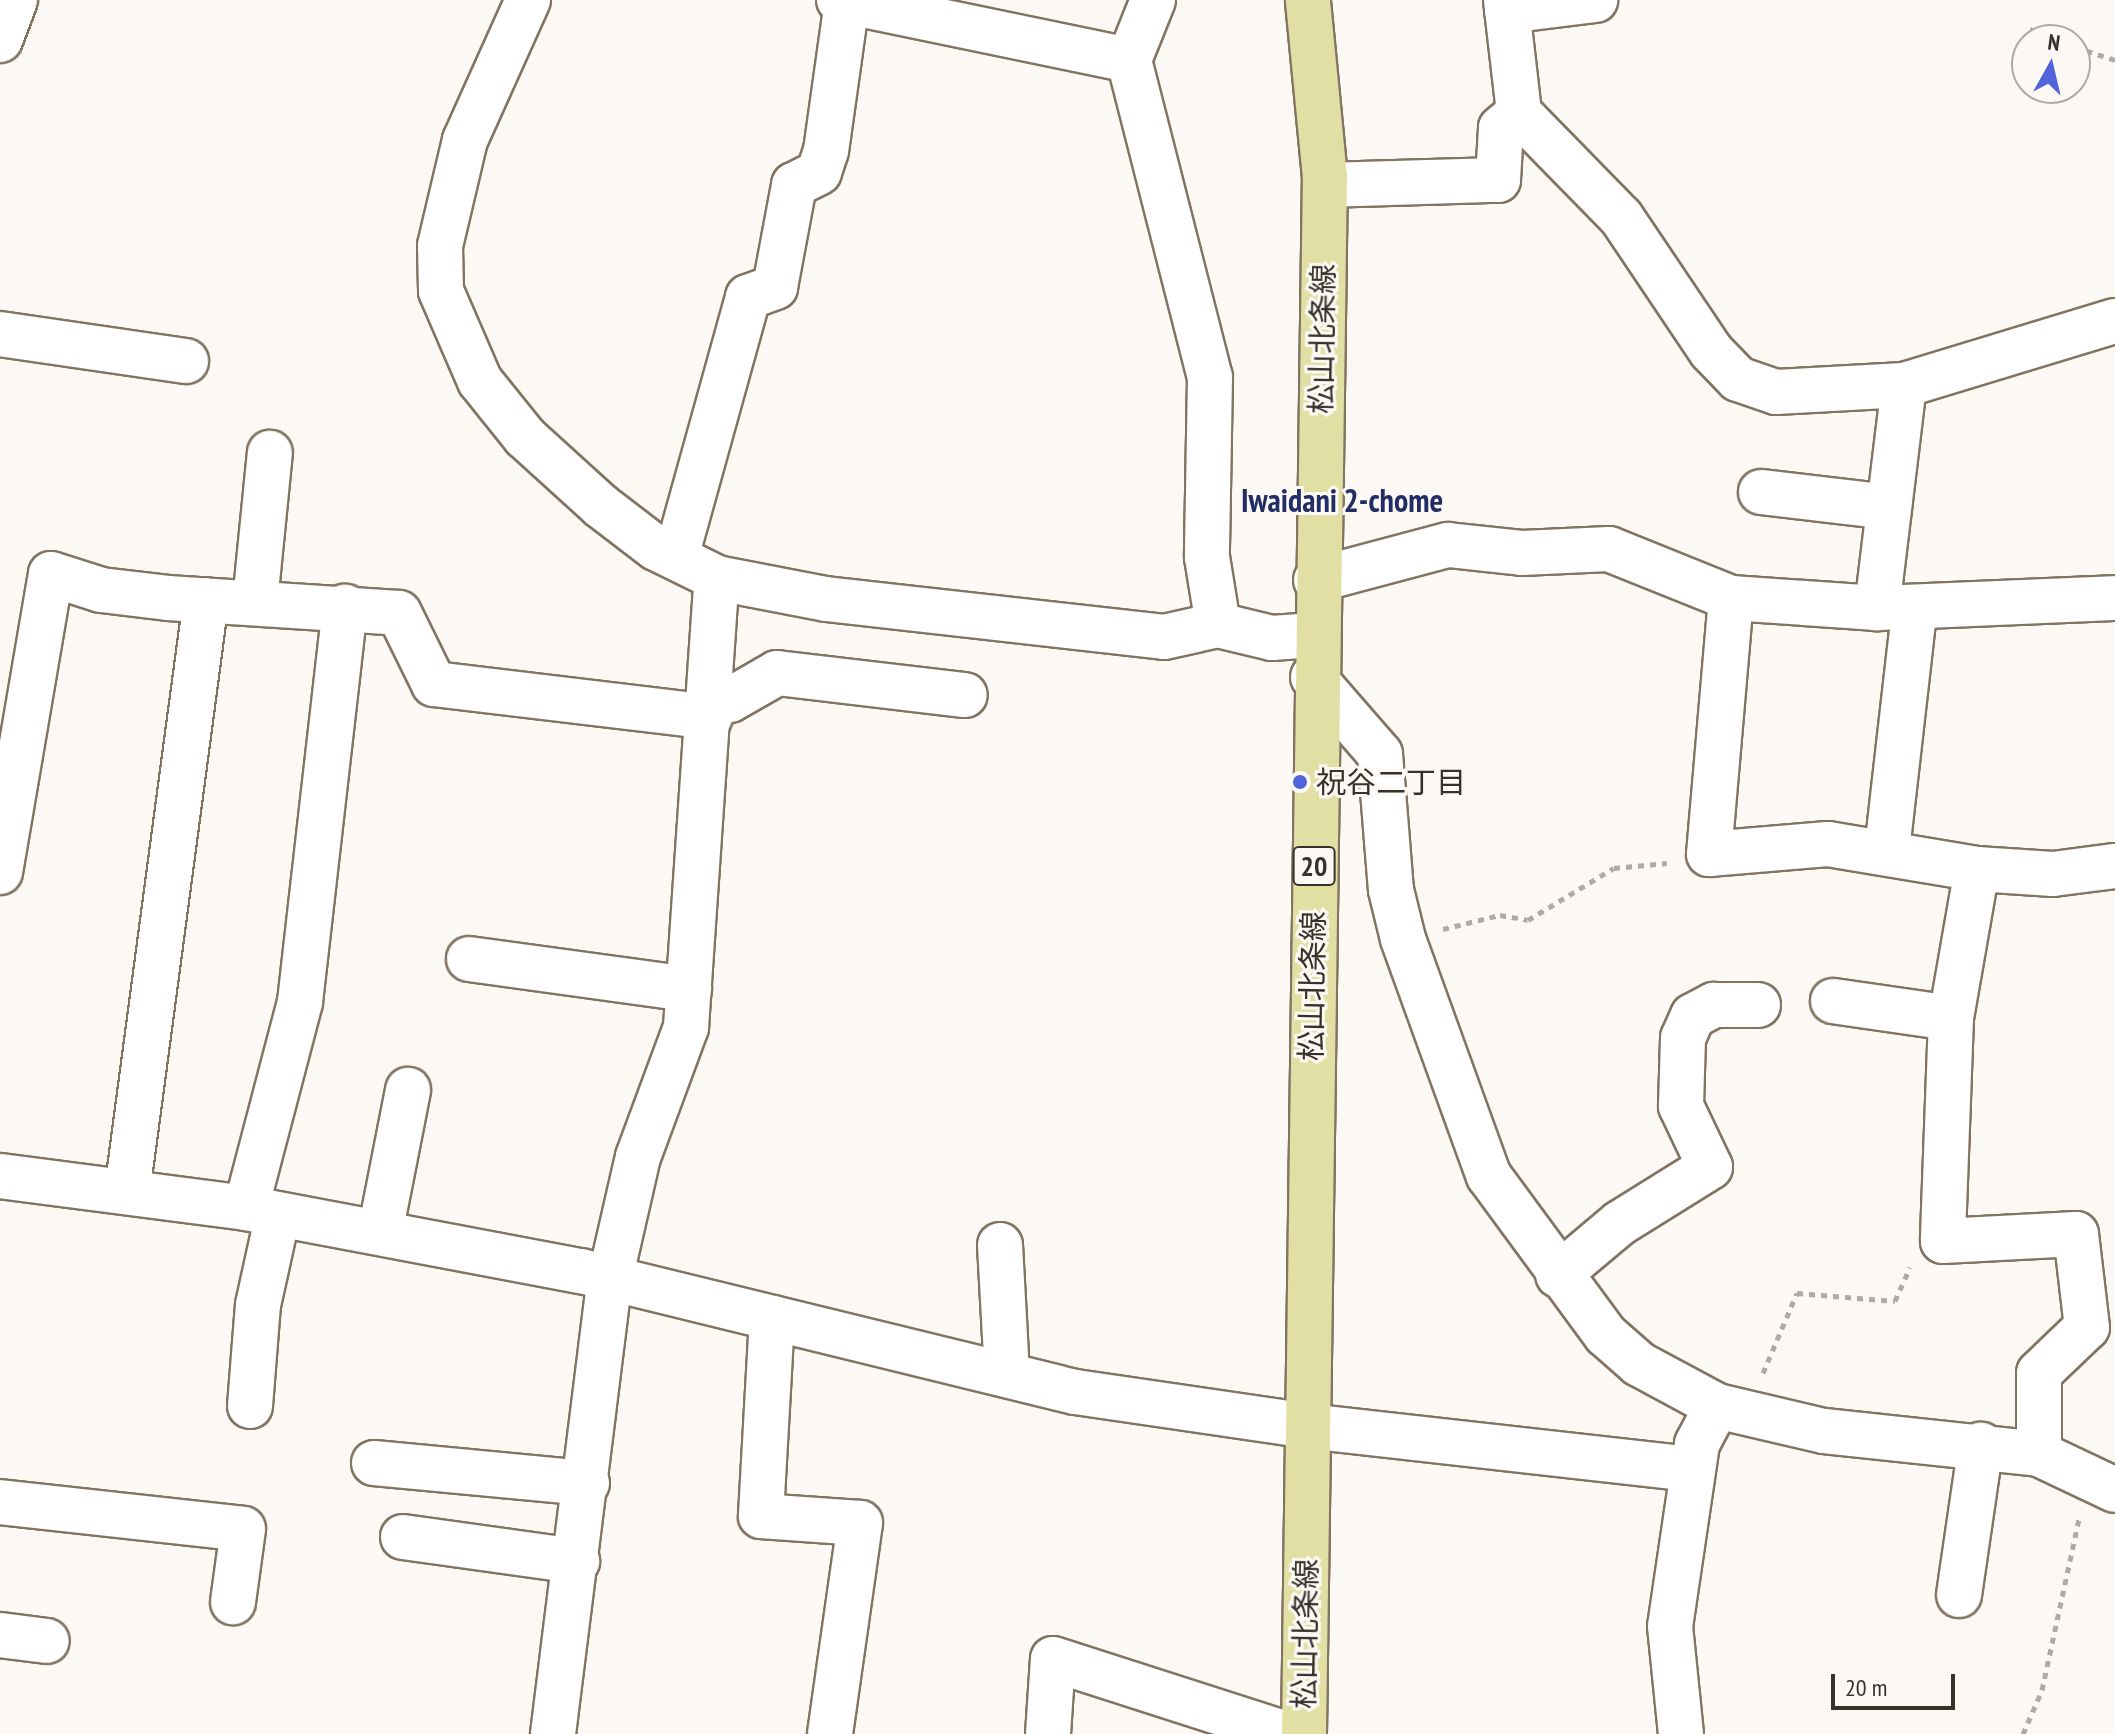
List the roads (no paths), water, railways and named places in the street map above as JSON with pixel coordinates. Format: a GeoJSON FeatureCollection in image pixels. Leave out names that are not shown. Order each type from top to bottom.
{"type":"FeatureCollection","features":[{"type":"Feature","properties":{"kind":"main road","name":"松山北条線"},"geometry":{"type":"LineString","coordinates":[[1304,1734],[1313,656],[1325,185],[1308,0]]}},
{"type":"Feature","properties":{"kind":"street"},"geometry":{"type":"LineString","coordinates":[[0,40],[15,0]]}},
{"type":"Feature","properties":{"kind":"street"},"geometry":{"type":"LineString","coordinates":[[528,0],[465,140],[440,246],[441,291],[480,381],[525,437],[601,506],[676,557],[717,578],[826,599],[1164,637],[1218,625],[1272,638],[1313,656],[1380,754],[1391,890],[1403,939],[1489,1176],[1558,1275],[1639,1364],[1731,1410],[1837,1432],[1981,1445],[2039,1454],[2101,1484]]}},
{"type":"Feature","properties":{"kind":"street"},"geometry":{"type":"LineString","coordinates":[[1153,0],[1129,60],[1210,377],[1207,557],[1218,625]]}},
{"type":"Feature","properties":{"kind":"street"},"geometry":{"type":"LineString","coordinates":[[1595,0],[1507,6],[1519,113],[1621,217],[1711,351],[1738,379],[1776,392],[1904,385],[2115,321]]}},
{"type":"Feature","properties":{"kind":"street"},"geometry":{"type":"LineString","coordinates":[[676,557],[748,297],[775,287],[782,275],[794,185],[819,172],[826,151],[843,1],[1129,60]]}},
{"type":"Feature","properties":{"kind":"street"},"geometry":{"type":"LineString","coordinates":[[1325,185],[1498,180],[1501,128],[1519,113]]}},
{"type":"Feature","properties":{"kind":"street"},"geometry":{"type":"LineString","coordinates":[[0,334],[186,361]]}},
{"type":"Feature","properties":{"kind":"street"},"geometry":{"type":"LineString","coordinates":[[1887,850],[1895,610],[1889,507],[1904,385]]}},
{"type":"Feature","properties":{"kind":"street"},"geometry":{"type":"LineString","coordinates":[[255,602],[270,453]]}},
{"type":"Feature","properties":{"kind":"street"},"geometry":{"type":"LineString","coordinates":[[1761,492],[1889,507]]}},
{"type":"Feature","properties":{"kind":"street"},"geometry":{"type":"LineString","coordinates":[[1316,580],[1448,545],[1522,553],[1609,549],[1731,598],[1895,610],[1945,604],[2115,598]]}},
{"type":"Feature","properties":{"kind":"street"},"geometry":{"type":"LineString","coordinates":[[0,872],[51,574],[101,590],[399,613],[434,684],[710,710],[777,673],[965,695]]}},
{"type":"Feature","properties":{"kind":"street"},"geometry":{"type":"LineString","coordinates":[[553,1734],[587,1483],[610,1279],[638,1157],[686,1027],[717,578]]}},
{"type":"Feature","properties":{"kind":"street"},"geometry":{"type":"LineString","coordinates":[[1731,598],[1709,854],[1828,844],[1887,850],[1977,869],[2053,874],[2115,866]]}},
{"type":"Feature","properties":{"kind":"street"},"geometry":{"type":"LineString","coordinates":[[127,1192],[206,600]]}},
{"type":"Feature","properties":{"kind":"street"},"geometry":{"type":"LineString","coordinates":[[250,1406],[262,1211],[300,1002],[345,607]]}},
{"type":"Feature","properties":{"kind":"street"},"geometry":{"type":"LineString","coordinates":[[1977,869],[1951,1018],[1943,1241],[2076,1234],[2087,1327],[2039,1373],[2039,1454]]}},
{"type":"Feature","properties":{"kind":"street"},"geometry":{"type":"LineString","coordinates":[[469,959],[689,989]]}},
{"type":"Feature","properties":{"kind":"street"},"geometry":{"type":"LineString","coordinates":[[1833,1001],[1951,1018]]}},
{"type":"Feature","properties":{"kind":"street"},"geometry":{"type":"LineString","coordinates":[[1558,1275],[1620,1223],[1710,1167],[1681,1106],[1683,1038],[1693,1016],[1714,1005],[1758,1005]]}},
{"type":"Feature","properties":{"kind":"street"},"geometry":{"type":"LineString","coordinates":[[380,1233],[408,1090]]}},
{"type":"Feature","properties":{"kind":"street"},"geometry":{"type":"LineString","coordinates":[[0,1176],[262,1211],[380,1233],[610,1279],[1007,1375],[1308,1426],[1693,1469]]}},
{"type":"Feature","properties":{"kind":"street"},"geometry":{"type":"LineString","coordinates":[[1000,1245],[1007,1375]]}},
{"type":"Feature","properties":{"kind":"street"},"geometry":{"type":"LineString","coordinates":[[772,1318],[761,1516],[860,1523],[830,1734]]}},
{"type":"Feature","properties":{"kind":"street"},"geometry":{"type":"LineString","coordinates":[[1681,1734],[1668,1658],[1693,1469],[1731,1410]]}},
{"type":"Feature","properties":{"kind":"street"},"geometry":{"type":"LineString","coordinates":[[1959,1595],[1981,1445]]}},
{"type":"Feature","properties":{"kind":"street"},"geometry":{"type":"LineString","coordinates":[[374,1463],[587,1483]]}},
{"type":"Feature","properties":{"kind":"street"},"geometry":{"type":"LineString","coordinates":[[0,1502],[243,1529],[233,1602]]}},
{"type":"Feature","properties":{"kind":"street"},"geometry":{"type":"LineString","coordinates":[[403,1537],[577,1561]]}},
{"type":"Feature","properties":{"kind":"street"},"geometry":{"type":"LineString","coordinates":[[0,1635],[47,1641]]}},
{"type":"Feature","properties":{"kind":"street"},"geometry":{"type":"LineString","coordinates":[[1048,1734],[1053,1659],[1287,1734]]}},
{"type":"Feature","properties":{"kind":"place","name":"祝谷二丁目"},"geometry":{"type":"Point","coordinates":[1300,782]}},
{"type":"Feature","properties":{"kind":"district","name":"Iwaidani 2-chome"},"geometry":{"type":"Point","coordinates":[1342,500]}}]}
